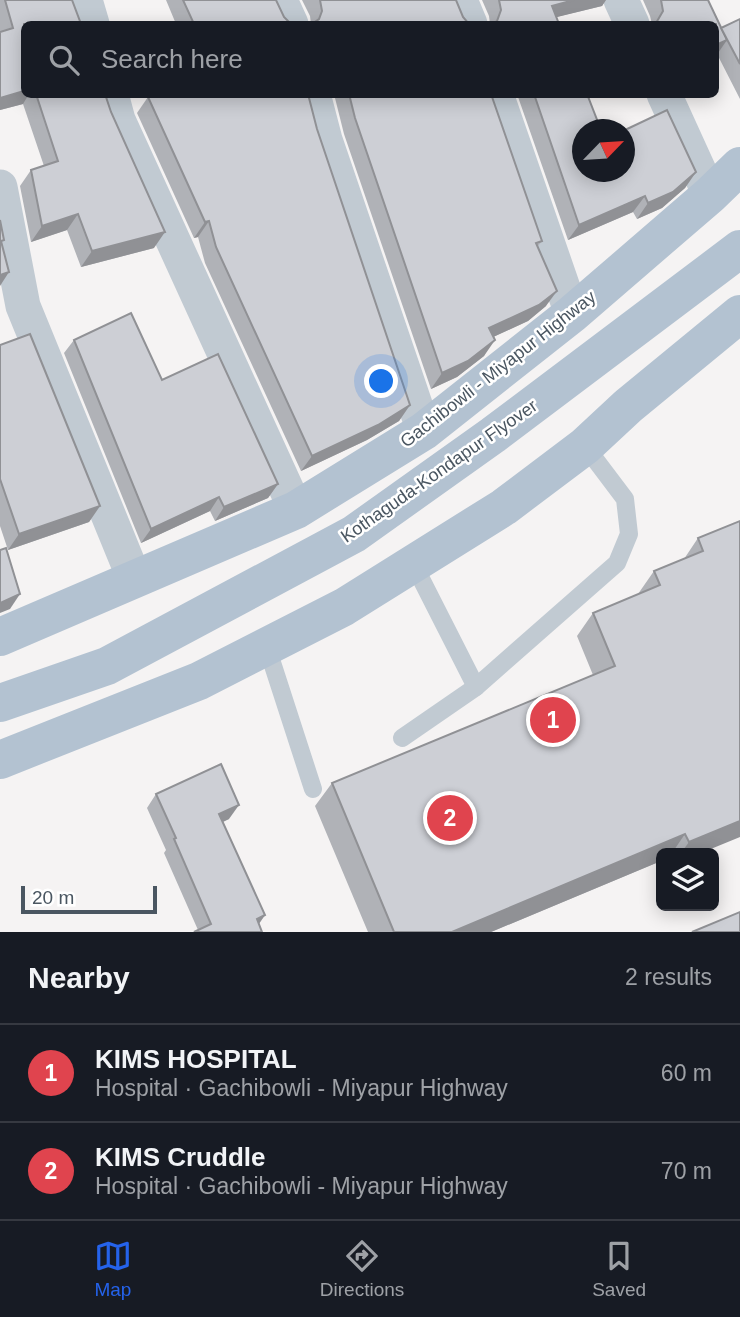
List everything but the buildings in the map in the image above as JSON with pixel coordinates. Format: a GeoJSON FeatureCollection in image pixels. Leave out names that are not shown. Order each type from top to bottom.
{"type":"FeatureCollection","features":[{"type":"Feature","properties":{"kind":"main road","name":"Gachibowli - Miyapur Highway"},"geometry":{"type":"LineString","coordinates":[[0,637],[296,510],[424,432],[572,314],[740,166]]}},
{"type":"Feature","properties":{"kind":"main road","name":"Kothaguda-Kondapur Flyover"},"geometry":{"type":"LineString","coordinates":[[0,703],[107,666],[355,534],[493,435],[740,249]]}},
{"type":"Feature","properties":{"kind":"main road"},"geometry":{"type":"LineString","coordinates":[[0,760],[199,681],[344,607],[504,507],[585,446],[628,406],[740,314]]}},
{"type":"Feature","properties":{"kind":"street"},"geometry":{"type":"LineString","coordinates":[[85,0],[91,21]]}},
{"type":"Feature","properties":{"kind":"street"},"geometry":{"type":"LineString","coordinates":[[280,0],[289,21]]}},
{"type":"Feature","properties":{"kind":"street"},"geometry":{"type":"LineString","coordinates":[[460,0],[469,21]]}},
{"type":"Feature","properties":{"kind":"street"},"geometry":{"type":"LineString","coordinates":[[621,0],[631,21]]}},
{"type":"Feature","properties":{"kind":"street"},"geometry":{"type":"LineString","coordinates":[[112,98],[118,120],[296,510]]}},
{"type":"Feature","properties":{"kind":"street"},"geometry":{"type":"LineString","coordinates":[[314,98],[325,140],[424,432]]}},
{"type":"Feature","properties":{"kind":"street"},"geometry":{"type":"LineString","coordinates":[[497,98],[572,314]]}},
{"type":"Feature","properties":{"kind":"street"},"geometry":{"type":"LineString","coordinates":[[666,98],[710,195]]}},
{"type":"Feature","properties":{"kind":"street"},"geometry":{"type":"LineString","coordinates":[[0,187],[12,309],[134,578]]}},
{"type":"Feature","properties":{"kind":"lane"},"geometry":{"type":"LineString","coordinates":[[402,738],[476,687],[617,564],[629,534],[625,499],[585,446]]}},
{"type":"Feature","properties":{"kind":"lane"},"geometry":{"type":"LineString","coordinates":[[413,563],[476,687]]}},
{"type":"Feature","properties":{"kind":"lane"},"geometry":{"type":"LineString","coordinates":[[267,646],[313,789]]}},
{"type":"Feature","properties":{"kind":"place","name":"KIMS HOSPITAL"},"geometry":{"type":"Point","coordinates":[553,720]}},
{"type":"Feature","properties":{"kind":"place","name":"KIMS Cruddle"},"geometry":{"type":"Point","coordinates":[450,818]}}]}
